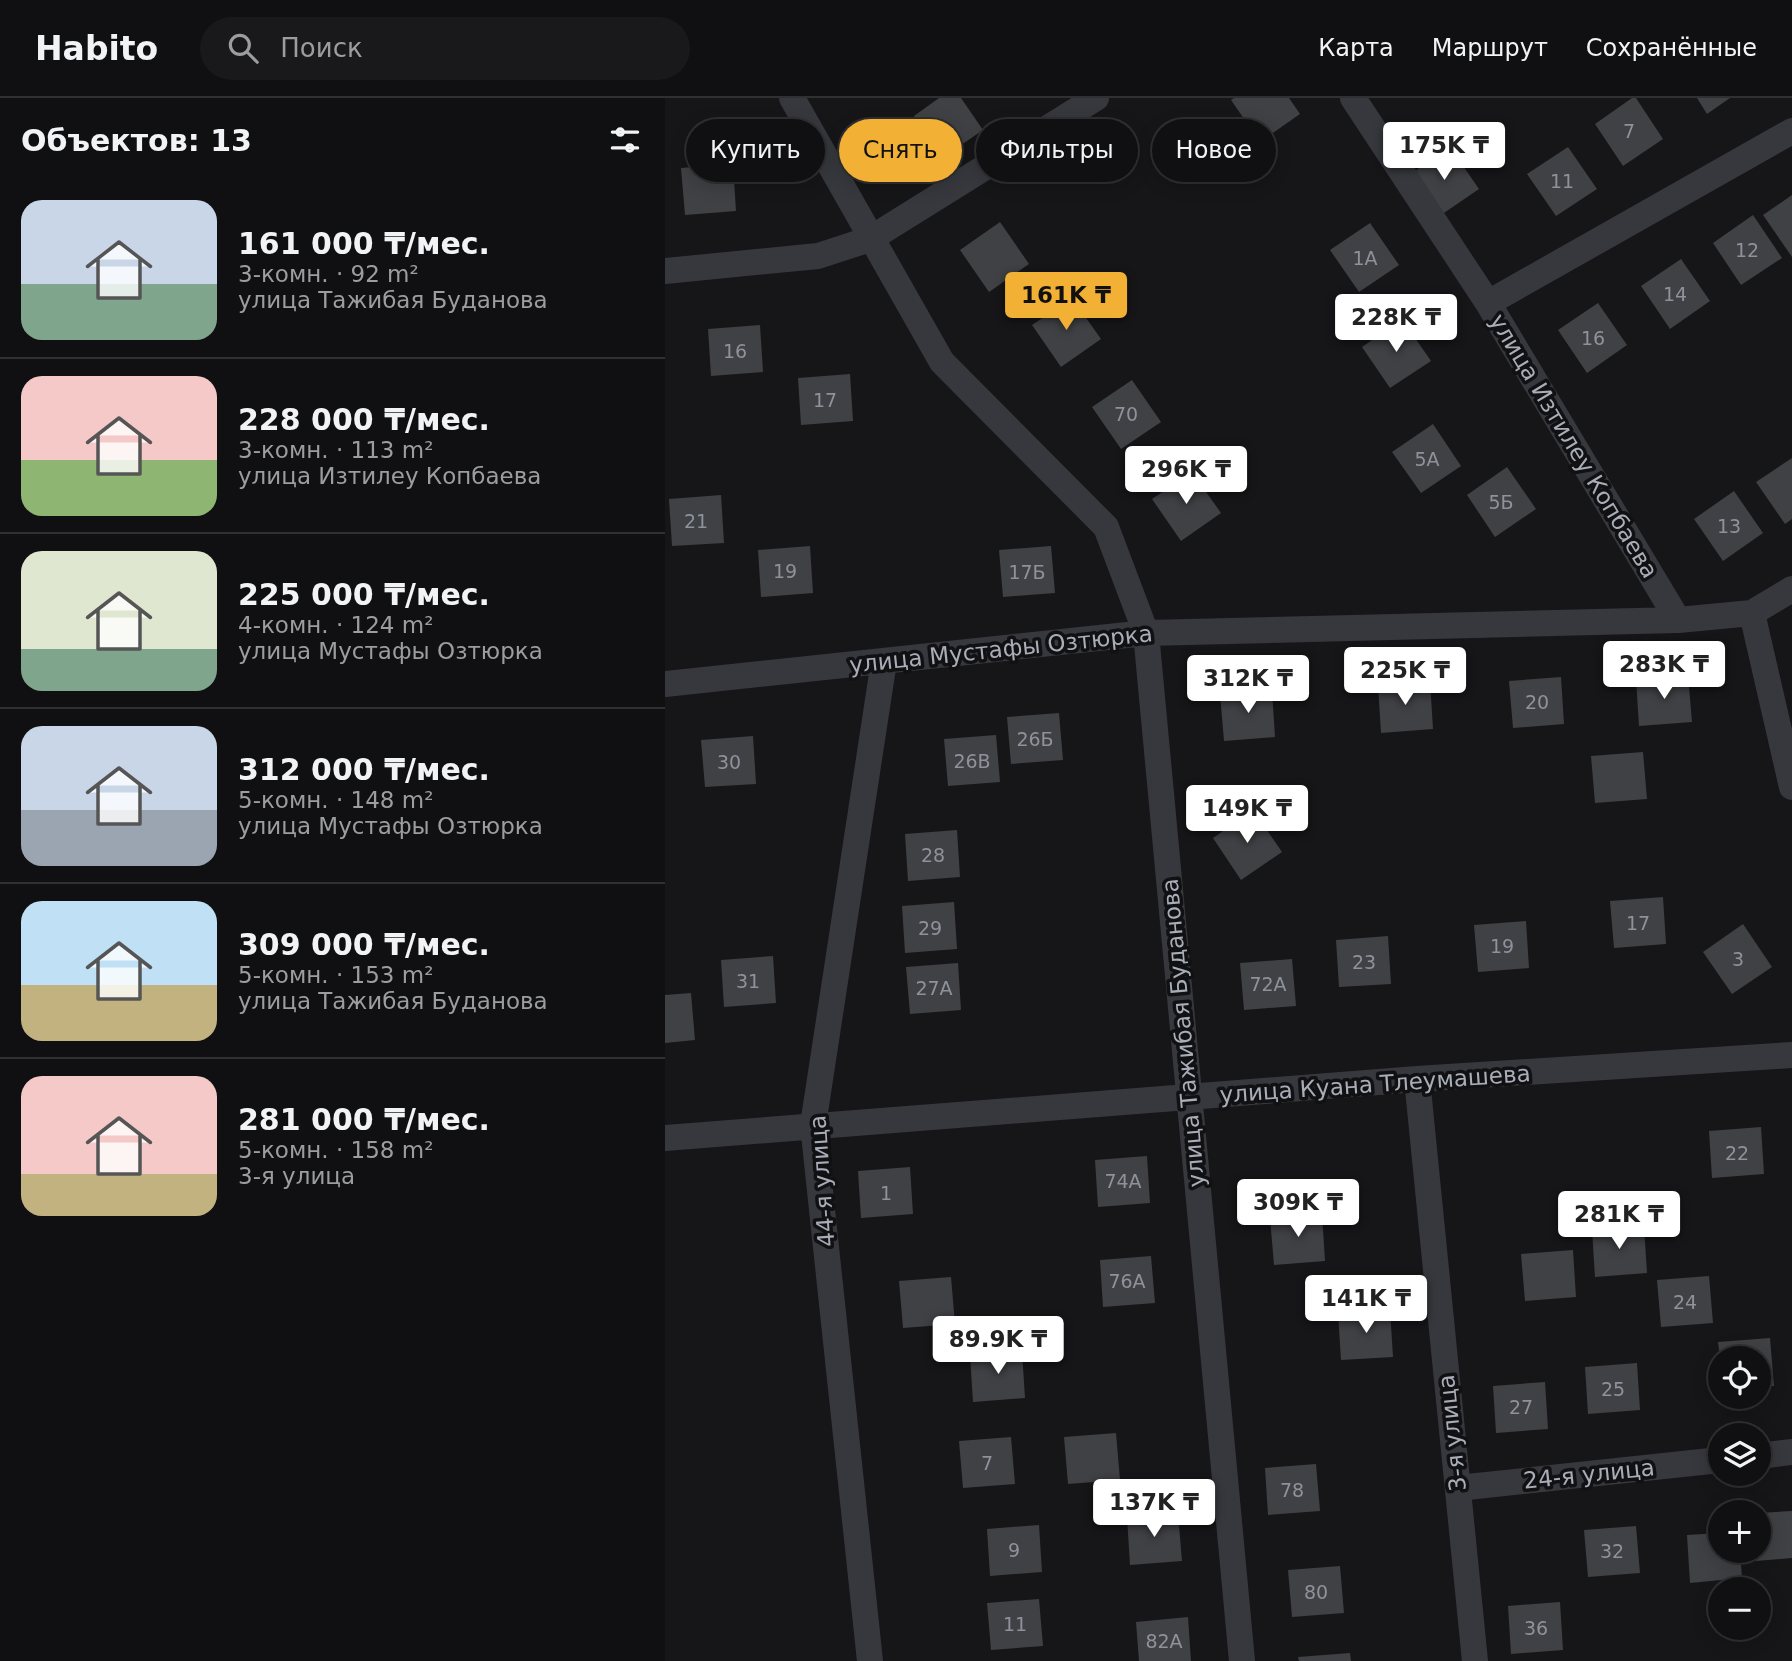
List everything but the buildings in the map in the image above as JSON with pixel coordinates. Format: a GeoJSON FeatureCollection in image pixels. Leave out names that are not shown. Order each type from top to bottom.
{"type":"FeatureCollection","features":[{"type":"Feature","properties":{"kind":"street","name":"улица Тажибая Буданова"},"geometry":{"type":"LineString","coordinates":[[792,98],[942,362],[1106,527],[1146,634],[1243,1661]]}},
{"type":"Feature","properties":{"kind":"street"},"geometry":{"type":"LineString","coordinates":[[665,271],[818,256],[870,239],[1096,98]]}},
{"type":"Feature","properties":{"kind":"street","name":"улица Изтилеу Копбаева"},"geometry":{"type":"LineString","coordinates":[[1353,98],[1488,303],[1678,620]]}},
{"type":"Feature","properties":{"kind":"street"},"geometry":{"type":"LineString","coordinates":[[1488,303],[1792,131]]}},
{"type":"Feature","properties":{"kind":"street","name":"улица Мустафы Озтюрка"},"geometry":{"type":"LineString","coordinates":[[665,684],[1146,634],[1678,620],[1752,613],[1792,589]]}},
{"type":"Feature","properties":{"kind":"street"},"geometry":{"type":"LineString","coordinates":[[1752,613],[1792,787]]}},
{"type":"Feature","properties":{"kind":"street","name":"44-я улица"},"geometry":{"type":"LineString","coordinates":[[870,1661],[813,1125],[884,661]]}},
{"type":"Feature","properties":{"kind":"street","name":"улица Куана Тлеумашева"},"geometry":{"type":"LineString","coordinates":[[665,1139],[813,1125],[1417,1079],[1792,1055]]}},
{"type":"Feature","properties":{"kind":"street","name":"3-я улица"},"geometry":{"type":"LineString","coordinates":[[1417,1079],[1475,1661]]}},
{"type":"Feature","properties":{"kind":"street"},"geometry":{"type":"LineString","coordinates":[[1771,1455],[1792,1452]]}},
{"type":"Feature","properties":{"kind":"street","name":"24-я улица"},"geometry":{"type":"LineString","coordinates":[[1458,1488],[1708,1461]]}}]}
